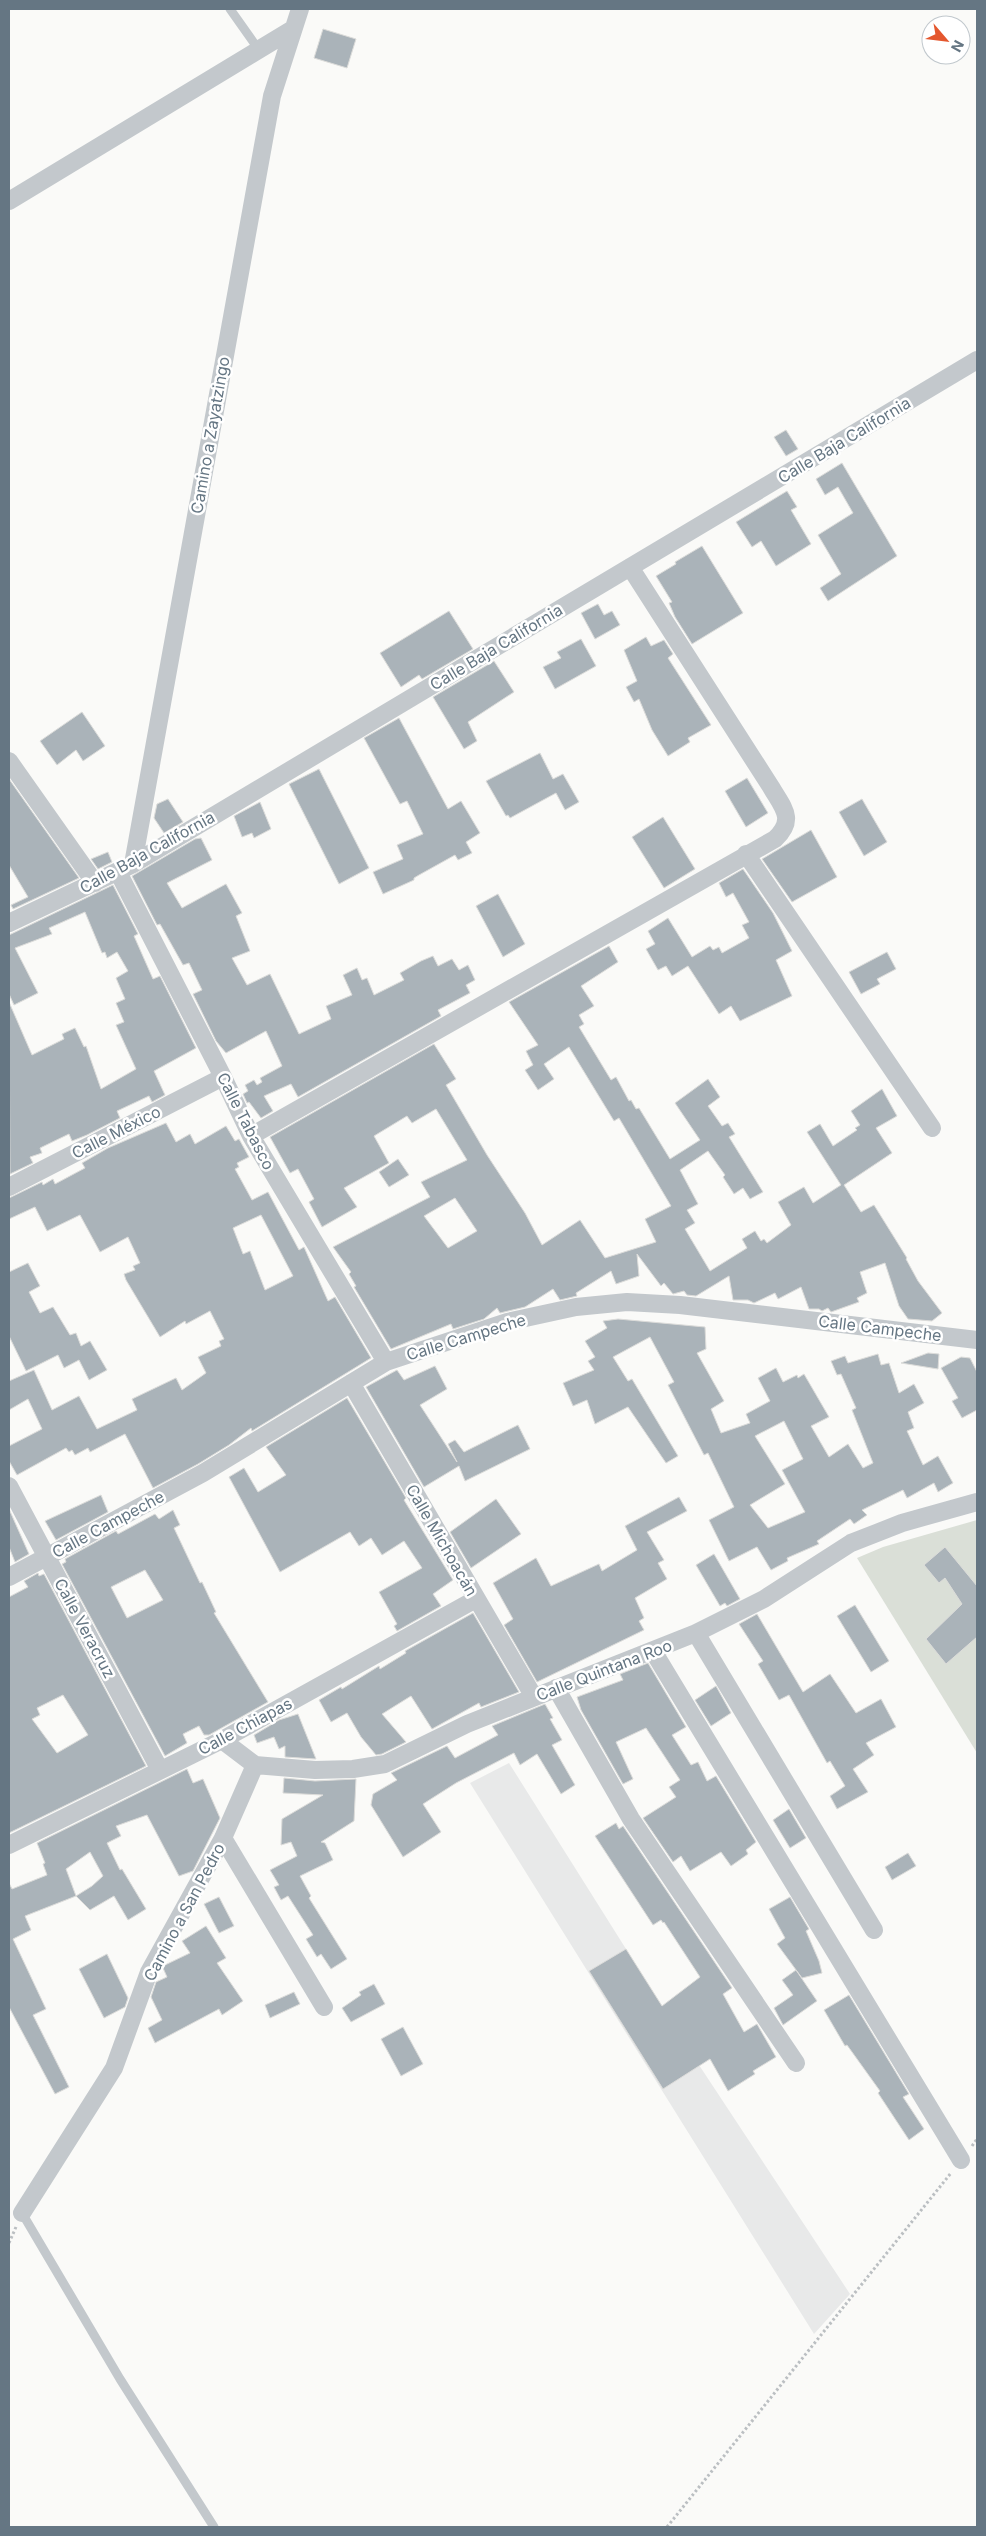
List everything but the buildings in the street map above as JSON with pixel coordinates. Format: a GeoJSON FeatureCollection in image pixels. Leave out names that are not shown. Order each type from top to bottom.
{"type":"FeatureCollection","features":[{"type":"Feature","properties":{"kind":"street","name":"Camino a Zayatzingo"},"geometry":{"type":"LineString","coordinates":[[126,868],[272,96],[300,9]]}},
{"type":"Feature","properties":{"kind":"street"},"geometry":{"type":"LineString","coordinates":[[9,201],[293,29]]}},
{"type":"Feature","properties":{"kind":"street","name":"Calle Baja California"},"geometry":{"type":"LineString","coordinates":[[9,923],[126,868],[977,360]]}},
{"type":"Feature","properties":{"kind":"street"},"geometry":{"type":"LineString","coordinates":[[251,1136],[775,839],[786,829],[787,816],[771,786],[630,567]]}},
{"type":"Feature","properties":{"kind":"street"},"geometry":{"type":"LineString","coordinates":[[9,761],[95,883]]}},
{"type":"Feature","properties":{"kind":"street"},"geometry":{"type":"LineString","coordinates":[[746,854],[932,1128]]}},
{"type":"Feature","properties":{"kind":"street","name":"Calle Tabasco"},"geometry":{"type":"LineString","coordinates":[[126,868],[251,1136],[386,1362]]}},
{"type":"Feature","properties":{"kind":"street","name":"Calle México"},"geometry":{"type":"LineString","coordinates":[[9,1187],[223,1077]]}},
{"type":"Feature","properties":{"kind":"street","name":"Calle Campeche"},"geometry":{"type":"LineString","coordinates":[[9,1577],[203,1473],[386,1362],[507,1322],[576,1307],[627,1302],[680,1305],[977,1340]]}},
{"type":"Feature","properties":{"kind":"street","name":"Calle Michoacán"},"geometry":{"type":"LineString","coordinates":[[351,1383],[534,1697]]}},
{"type":"Feature","properties":{"kind":"street","name":"Calle Veracruz"},"geometry":{"type":"LineString","coordinates":[[9,1486],[160,1770]]}},
{"type":"Feature","properties":{"kind":"street","name":"Calle Quintana Roo"},"geometry":{"type":"LineString","coordinates":[[255,1765],[316,1770],[354,1769],[385,1764],[467,1724],[696,1633],[764,1599],[851,1543],[902,1524],[977,1502]]}},
{"type":"Feature","properties":{"kind":"street","name":"Calle Chiapas"},"geometry":{"type":"LineString","coordinates":[[9,1845],[222,1740],[476,1599]]}},
{"type":"Feature","properties":{"kind":"street"},"geometry":{"type":"LineString","coordinates":[[696,1633],[874,1930]]}},
{"type":"Feature","properties":{"kind":"street"},"geometry":{"type":"LineString","coordinates":[[653,1651],[961,2160]]}},
{"type":"Feature","properties":{"kind":"street"},"geometry":{"type":"LineString","coordinates":[[556,1688],[632,1819],[796,2064]]}},
{"type":"Feature","properties":{"kind":"street"},"geometry":{"type":"LineString","coordinates":[[222,1740],[255,1765]]}},
{"type":"Feature","properties":{"kind":"street","name":"Camino a San Pedro"},"geometry":{"type":"LineString","coordinates":[[22,2213],[114,2068],[149,1972],[223,1838],[255,1765]]}},
{"type":"Feature","properties":{"kind":"street"},"geometry":{"type":"LineString","coordinates":[[223,1838],[324,2007]]}},
{"type":"Feature","properties":{"kind":"lane"},"geometry":{"type":"LineString","coordinates":[[230,9],[260,50]]}},
{"type":"Feature","properties":{"kind":"lane"},"geometry":{"type":"LineString","coordinates":[[22,2213],[120,2379],[214,2527]]}},
{"type":"Feature","properties":{"kind":"path"},"geometry":{"type":"LineString","coordinates":[[667,2527],[977,2139]]}},
{"type":"Feature","properties":{"kind":"shaded area"},"geometry":{"type":"Polygon","coordinates":[[[977,1520],[977,1753],[857,1558],[883,1547],[977,1520]]]}},
{"type":"Feature","properties":{"kind":"shaded area"},"geometry":{"type":"Polygon","coordinates":[[[509,1763],[699,2065],[850,2294],[814,2334],[470,1783],[509,1763]]]}}]}
